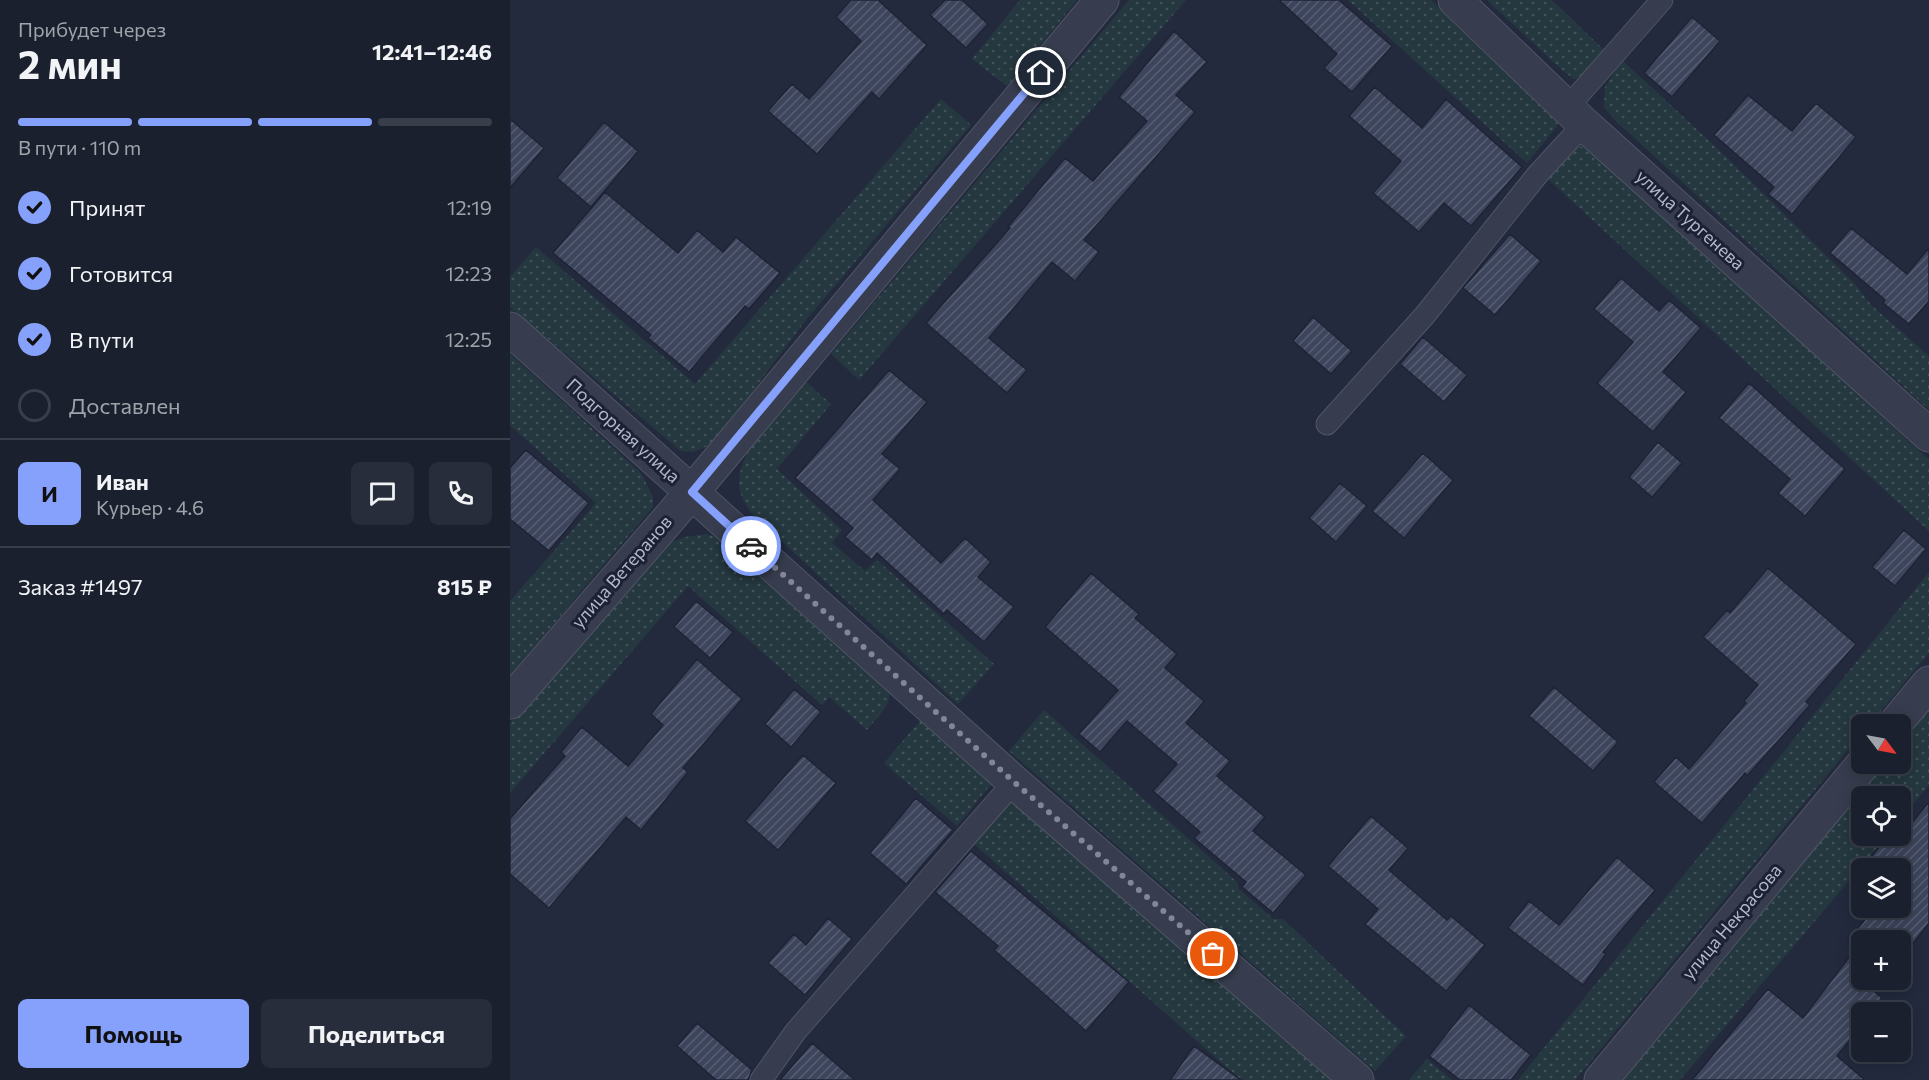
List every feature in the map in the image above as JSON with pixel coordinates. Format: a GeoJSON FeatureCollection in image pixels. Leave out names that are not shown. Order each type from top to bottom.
{"type":"FeatureCollection","features":[{"type":"Feature","properties":{"kind":"street","name":"улица Ветеранов"},"geometry":{"type":"LineString","coordinates":[[510,702],[692,492],[1102,0]]}},
{"type":"Feature","properties":{"kind":"street","name":"улица Тургенева"},"geometry":{"type":"LineString","coordinates":[[1455,0],[1575,116],[1929,435]]}},
{"type":"Feature","properties":{"kind":"street","name":"Подгорная улица"},"geometry":{"type":"LineString","coordinates":[[510,329],[1014,782],[1358,1080]]}},
{"type":"Feature","properties":{"kind":"street"},"geometry":{"type":"LineString","coordinates":[[1903,714],[1929,683]]}},
{"type":"Feature","properties":{"kind":"street","name":"улица Некрасова"},"geometry":{"type":"LineString","coordinates":[[1601,1080],[1855,774]]}},
{"type":"Feature","properties":{"kind":"lane"},"geometry":{"type":"LineString","coordinates":[[1327,424],[1425,315],[1538,174],[1575,116],[1662,0]]}},
{"type":"Feature","properties":{"kind":"lane"},"geometry":{"type":"LineString","coordinates":[[761,1080],[796,1031],[1014,782]]}},
{"type":"Feature","properties":{"kind":"shaded area"},"geometry":{"type":"Polygon","coordinates":[[[1020,0],[1077,0],[1007,86],[972,59],[1020,0]]]}},
{"type":"Feature","properties":{"kind":"shaded area"},"geometry":{"type":"Polygon","coordinates":[[[1129,0],[1186,0],[859,380],[831,354],[1129,0]]]}},
{"type":"Feature","properties":{"kind":"shaded area"},"geometry":{"type":"Polygon","coordinates":[[[1348,0],[1431,0],[1553,113],[1558,125],[1527,163],[1348,0]]]}},
{"type":"Feature","properties":{"kind":"shaded area"},"geometry":{"type":"Polygon","coordinates":[[[1487,0],[1552,0],[1606,52],[1584,76],[1574,79],[1487,0]]]}},
{"type":"Feature","properties":{"kind":"shaded area"},"geometry":{"type":"Polygon","coordinates":[[[1622,60],[1719,150],[1855,284],[1871,305],[1929,356],[1929,410],[1615,120],[1604,107],[1605,87],[1622,60]]]}},
{"type":"Feature","properties":{"kind":"shaded area"},"geometry":{"type":"Polygon","coordinates":[[[941,99],[971,125],[806,320],[757,385],[735,419],[713,444],[693,452],[681,451],[510,307],[510,277],[536,247],[695,384],[941,99]]]}},
{"type":"Feature","properties":{"kind":"shaded area"},"geometry":{"type":"Polygon","coordinates":[[[1579,146],[1590,149],[1929,460],[1929,531],[1547,178],[1579,146]]]}},
{"type":"Feature","properties":{"kind":"shaded area"},"geometry":{"type":"Polygon","coordinates":[[[510,354],[641,473],[653,497],[653,507],[510,675],[510,601],[596,503],[510,425],[510,354]]]}},
{"type":"Feature","properties":{"kind":"shaded area"},"geometry":{"type":"Polygon","coordinates":[[[806,382],[831,404],[777,469],[842,530],[832,543],[865,571],[877,560],[994,664],[958,704],[752,514],[744,500],[739,485],[740,471],[745,458],[763,430],[806,382]]]}},
{"type":"Feature","properties":{"kind":"shaded area"},"geometry":{"type":"Polygon","coordinates":[[[706,534],[719,538],[888,687],[889,699],[880,715],[867,730],[829,697],[822,705],[688,586],[510,793],[510,723],[571,647],[668,543],[685,537],[706,534]]]}},
{"type":"Feature","properties":{"kind":"shaded area"},"geometry":{"type":"Polygon","coordinates":[[[1929,572],[1929,653],[1878,714],[1851,714],[1851,746],[1575,1080],[1518,1080],[1929,572]]]}},
{"type":"Feature","properties":{"kind":"shaded area"},"geometry":{"type":"Polygon","coordinates":[[[1929,705],[1929,785],[1911,807],[1911,786],[1863,786],[1873,774],[1911,774],[1911,728],[1929,705]]]}},
{"type":"Feature","properties":{"kind":"shaded area"},"geometry":{"type":"Polygon","coordinates":[[[1044,710],[1237,882],[1239,889],[1273,919],[1283,919],[1406,1036],[1375,1071],[1009,751],[1044,710]]]}},
{"type":"Feature","properties":{"kind":"shaded area"},"geometry":{"type":"Polygon","coordinates":[[[925,715],[996,778],[957,826],[884,763],[925,715]]]}},
{"type":"Feature","properties":{"kind":"shaded area"},"geometry":{"type":"Polygon","coordinates":[[[1016,796],[1336,1080],[1241,1080],[974,844],[1016,796]]]}},
{"type":"Feature","properties":{"kind":"shaded area"},"geometry":{"type":"Polygon","coordinates":[[[1851,801],[1851,846],[1879,846],[1868,858],[1851,858],[1851,878],[1680,1080],[1622,1080],[1851,801]]]}},
{"type":"Feature","properties":{"kind":"shaded area"},"geometry":{"type":"Polygon","coordinates":[[[1427,1059],[1452,1080],[1409,1080],[1427,1059]]]}},
{"type":"Feature","properties":{"kind":"building"},"geometry":{"type":"Polygon","coordinates":[[[851,0],[878,0],[927,45],[879,99],[872,92],[817,154],[768,111],[792,84],[809,99],[861,41],[836,17],[851,0]]]}},
{"type":"Feature","properties":{"kind":"building"},"geometry":{"type":"Polygon","coordinates":[[[945,0],[962,0],[988,24],[966,48],[930,15],[945,0]]]}},
{"type":"Feature","properties":{"kind":"building"},"geometry":{"type":"Polygon","coordinates":[[[1279,0],[1339,0],[1392,46],[1352,92],[1324,68],[1337,54],[1279,0]]]}},
{"type":"Feature","properties":{"kind":"building"},"geometry":{"type":"Polygon","coordinates":[[[1692,17],[1720,41],[1672,97],[1644,73],[1692,17]]]}},
{"type":"Feature","properties":{"kind":"building"},"geometry":{"type":"Polygon","coordinates":[[[1174,31],[1207,62],[1176,95],[1195,112],[1084,240],[1099,252],[1075,281],[1052,262],[989,338],[1027,370],[1007,393],[926,323],[1010,228],[1008,227],[1065,158],[1093,181],[1147,121],[1119,97],[1174,31]]]}},
{"type":"Feature","properties":{"kind":"building"},"geometry":{"type":"Polygon","coordinates":[[[1375,87],[1422,128],[1446,99],[1522,167],[1471,226],[1444,203],[1419,232],[1373,193],[1401,161],[1349,116],[1375,87]]]}},
{"type":"Feature","properties":{"kind":"building"},"geometry":{"type":"Polygon","coordinates":[[[1748,95],[1792,131],[1816,103],[1856,137],[1792,214],[1768,194],[1774,187],[1714,135],[1748,95]]]}},
{"type":"Feature","properties":{"kind":"building"},"geometry":{"type":"Polygon","coordinates":[[[510,119],[544,148],[510,188],[510,119]]]}},
{"type":"Feature","properties":{"kind":"building"},"geometry":{"type":"Polygon","coordinates":[[[604,122],[638,151],[591,207],[557,178],[604,122]]]}},
{"type":"Feature","properties":{"kind":"building"},"geometry":{"type":"Polygon","coordinates":[[[605,192],[678,253],[697,230],[723,252],[736,237],[780,273],[749,309],[745,306],[689,372],[648,338],[651,335],[553,253],[605,192]]]}},
{"type":"Feature","properties":{"kind":"building"},"geometry":{"type":"Polygon","coordinates":[[[1851,228],[1907,274],[1929,248],[1929,301],[1909,324],[1883,303],[1885,300],[1830,253],[1851,228]]]}},
{"type":"Feature","properties":{"kind":"building"},"geometry":{"type":"Polygon","coordinates":[[[1510,234],[1541,261],[1495,315],[1463,288],[1510,234]]]}},
{"type":"Feature","properties":{"kind":"building"},"geometry":{"type":"Polygon","coordinates":[[[1621,278],[1659,311],[1669,300],[1701,328],[1663,372],[1686,392],[1653,432],[1597,383],[1633,342],[1594,309],[1621,278]]]}},
{"type":"Feature","properties":{"kind":"building"},"geometry":{"type":"Polygon","coordinates":[[[1313,317],[1352,351],[1331,374],[1293,341],[1313,317]]]}},
{"type":"Feature","properties":{"kind":"building"},"geometry":{"type":"Polygon","coordinates":[[[1423,337],[1467,375],[1444,402],[1400,364],[1423,337]]]}},
{"type":"Feature","properties":{"kind":"building"},"geometry":{"type":"Polygon","coordinates":[[[889,370],[927,402],[882,454],[900,469],[873,500],[941,563],[965,538],[991,562],[978,577],[1014,607],[984,642],[947,610],[944,614],[877,553],[872,560],[845,537],[853,528],[795,478],[889,370]]]}},
{"type":"Feature","properties":{"kind":"building"},"geometry":{"type":"Polygon","coordinates":[[[1749,383],[1845,469],[1805,516],[1778,493],[1790,479],[1719,418],[1749,383]]]}},
{"type":"Feature","properties":{"kind":"building"},"geometry":{"type":"Polygon","coordinates":[[[1658,442],[1682,463],[1652,497],[1629,477],[1658,442]]]}},
{"type":"Feature","properties":{"kind":"building"},"geometry":{"type":"Polygon","coordinates":[[[526,450],[589,503],[549,551],[510,519],[510,468],[526,450]]]}},
{"type":"Feature","properties":{"kind":"building"},"geometry":{"type":"Polygon","coordinates":[[[1423,453],[1453,480],[1404,538],[1372,511],[1423,453]]]}},
{"type":"Feature","properties":{"kind":"building"},"geometry":{"type":"Polygon","coordinates":[[[1340,483],[1367,506],[1336,542],[1309,518],[1340,483]]]}},
{"type":"Feature","properties":{"kind":"building"},"geometry":{"type":"Polygon","coordinates":[[[1904,530],[1926,549],[1895,586],[1872,567],[1904,530]]]}},
{"type":"Feature","properties":{"kind":"building"},"geometry":{"type":"Polygon","coordinates":[[[1768,568],[1856,644],[1806,702],[1810,705],[1747,776],[1745,773],[1702,823],[1654,782],[1676,757],[1689,769],[1746,703],[1744,701],[1758,685],[1703,637],[1727,610],[1730,613],[1768,568]]]}},
{"type":"Feature","properties":{"kind":"building"},"geometry":{"type":"Polygon","coordinates":[[[1091,573],[1139,614],[1135,618],[1177,654],[1165,668],[1204,701],[1186,723],[1230,761],[1217,776],[1265,817],[1253,831],[1306,875],[1273,913],[1242,887],[1246,882],[1194,838],[1200,832],[1153,791],[1177,764],[1127,721],[1100,752],[1079,734],[1118,690],[1045,627],[1091,573]]]}},
{"type":"Feature","properties":{"kind":"building"},"geometry":{"type":"Polygon","coordinates":[[[696,601],[733,632],[710,658],[674,627],[696,601]]]}},
{"type":"Feature","properties":{"kind":"building"},"geometry":{"type":"Polygon","coordinates":[[[697,659],[742,699],[683,768],[688,772],[641,830],[626,817],[549,908],[510,874],[510,819],[565,756],[561,752],[582,727],[628,766],[663,725],[651,714],[697,659]]]}},
{"type":"Feature","properties":{"kind":"building"},"geometry":{"type":"Polygon","coordinates":[[[1554,687],[1618,742],[1593,771],[1529,716],[1554,687]]]}},
{"type":"Feature","properties":{"kind":"building"},"geometry":{"type":"Polygon","coordinates":[[[794,689],[821,712],[791,747],[765,724],[794,689]]]}},
{"type":"Feature","properties":{"kind":"building"},"geometry":{"type":"Polygon","coordinates":[[[803,755],[836,783],[778,850],[745,821],[803,755]]]}},
{"type":"Feature","properties":{"kind":"building"},"geometry":{"type":"Polygon","coordinates":[[[916,798],[953,830],[906,884],[870,853],[916,798]]]}},
{"type":"Feature","properties":{"kind":"building"},"geometry":{"type":"Polygon","coordinates":[[[1929,802],[1929,923],[1911,946],[1911,930],[1857,930],[1866,918],[1911,918],[1911,858],[1870,858],[1880,846],[1911,846],[1911,824],[1929,802]]]}},
{"type":"Feature","properties":{"kind":"building"},"geometry":{"type":"Polygon","coordinates":[[[1371,816],[1408,848],[1389,870],[1447,920],[1451,916],[1485,945],[1446,991],[1365,924],[1378,909],[1328,866],[1371,816]]]}},
{"type":"Feature","properties":{"kind":"building"},"geometry":{"type":"Polygon","coordinates":[[[971,851],[1129,982],[1086,1031],[994,950],[998,946],[935,892],[971,851]]]}},
{"type":"Feature","properties":{"kind":"building"},"geometry":{"type":"Polygon","coordinates":[[[1617,857],[1655,890],[1603,952],[1606,954],[1583,985],[1508,928],[1529,901],[1559,925],[1617,857]]]}},
{"type":"Feature","properties":{"kind":"building"},"geometry":{"type":"Polygon","coordinates":[[[828,918],[852,939],[805,995],[768,963],[794,934],[806,945],[828,918]]]}},
{"type":"Feature","properties":{"kind":"building"},"geometry":{"type":"Polygon","coordinates":[[[1851,955],[1851,990],[1877,990],[1875,992],[1882,998],[1879,1002],[1851,1002],[1851,1039],[1837,1056],[1865,1080],[1692,1080],[1768,989],[1803,1018],[1851,955]]]}},
{"type":"Feature","properties":{"kind":"building"},"geometry":{"type":"Polygon","coordinates":[[[1469,1005],[1531,1055],[1511,1080],[1460,1080],[1429,1056],[1469,1005]]]}},
{"type":"Feature","properties":{"kind":"building"},"geometry":{"type":"Polygon","coordinates":[[[697,1023],[752,1070],[748,1080],[716,1080],[677,1046],[697,1023]]]}},
{"type":"Feature","properties":{"kind":"building"},"geometry":{"type":"Polygon","coordinates":[[[812,1043],[855,1080],[780,1080],[812,1043]]]}},
{"type":"Feature","properties":{"kind":"building"},"geometry":{"type":"Polygon","coordinates":[[[1194,1046],[1241,1080],[1170,1080],[1194,1046]]]}},
{"type":"Feature","properties":{"kind":"way so far"},"geometry":{"type":"LineString","coordinates":[[751,546],[1014,782],[1213,954]]}},
{"type":"Feature","properties":{"kind":"route"},"geometry":{"type":"LineString","coordinates":[[751,546],[692,492],[1041,73]]}}]}
